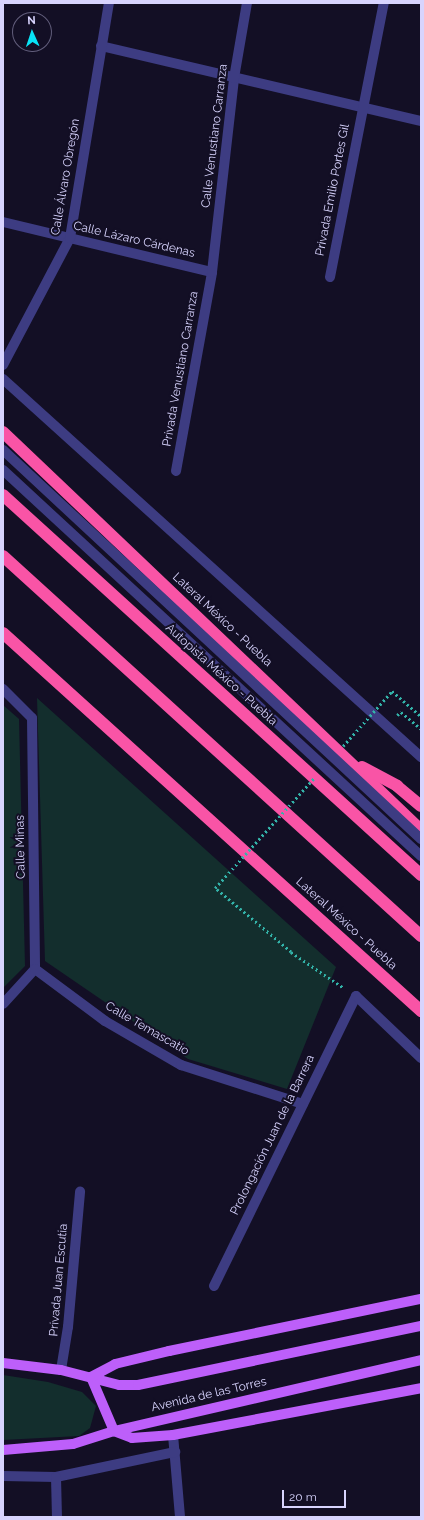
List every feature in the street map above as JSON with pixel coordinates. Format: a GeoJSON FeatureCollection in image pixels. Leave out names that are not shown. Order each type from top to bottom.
{"type":"FeatureCollection","features":[{"type":"Feature","properties":{"kind":"highway","name":"Lateral México - Puebla"},"geometry":{"type":"LineString","coordinates":[[3,432],[343,753],[421,830]]}},
{"type":"Feature","properties":{"kind":"highway","name":"Autopista México - Puebla"},"geometry":{"type":"LineString","coordinates":[[3,495],[421,875]]}},
{"type":"Feature","properties":{"kind":"highway"},"geometry":{"type":"LineString","coordinates":[[3,556],[421,936]]}},
{"type":"Feature","properties":{"kind":"highway","name":"Lateral México - Puebla"},"geometry":{"type":"LineString","coordinates":[[3,633],[421,1011]]}},
{"type":"Feature","properties":{"kind":"highway"},"geometry":{"type":"LineString","coordinates":[[343,753],[397,786],[421,806]]}},
{"type":"Feature","properties":{"kind":"main road"},"geometry":{"type":"LineString","coordinates":[[421,1299],[161,1353],[115,1364],[91,1377],[114,1430],[132,1438],[173,1435],[421,1388]]}},
{"type":"Feature","properties":{"kind":"main road","name":"Avenida de las Torres"},"geometry":{"type":"LineString","coordinates":[[3,1363],[62,1370],[119,1385],[138,1385],[421,1326]]}},
{"type":"Feature","properties":{"kind":"main road","name":"Avenida de las Torres"},"geometry":{"type":"LineString","coordinates":[[3,1450],[73,1444],[114,1430],[421,1360]]}},
{"type":"Feature","properties":{"kind":"street","name":"Calle Álvaro Obregón"},"geometry":{"type":"LineString","coordinates":[[3,365],[70,238],[109,3]]}},
{"type":"Feature","properties":{"kind":"street","name":"Calle Venustiano Carranza"},"geometry":{"type":"LineString","coordinates":[[212,272],[234,78],[247,3]]}},
{"type":"Feature","properties":{"kind":"street","name":"Privada Emilio Portes Gil"},"geometry":{"type":"LineString","coordinates":[[330,276],[384,3]]}},
{"type":"Feature","properties":{"kind":"street"},"geometry":{"type":"LineString","coordinates":[[101,46],[363,109],[421,121]]}},
{"type":"Feature","properties":{"kind":"street","name":"Calle Lázaro Cárdenas"},"geometry":{"type":"LineString","coordinates":[[3,222],[212,272]]}},
{"type":"Feature","properties":{"kind":"street","name":"Privada Venustiano Carranza"},"geometry":{"type":"LineString","coordinates":[[176,471],[212,272]]}},
{"type":"Feature","properties":{"kind":"street"},"geometry":{"type":"LineString","coordinates":[[3,379],[421,757]]}},
{"type":"Feature","properties":{"kind":"street"},"geometry":{"type":"LineString","coordinates":[[3,450],[421,839]]}},
{"type":"Feature","properties":{"kind":"street"},"geometry":{"type":"LineString","coordinates":[[3,470],[421,856]]}},
{"type":"Feature","properties":{"kind":"street","name":"Calle Minas"},"geometry":{"type":"LineString","coordinates":[[3,689],[32,718],[35,970]]}},
{"type":"Feature","properties":{"kind":"street"},"geometry":{"type":"LineString","coordinates":[[3,1004],[35,970]]}},
{"type":"Feature","properties":{"kind":"street","name":"Calle Temascatio"},"geometry":{"type":"LineString","coordinates":[[35,970],[104,1021],[181,1065],[303,1104]]}},
{"type":"Feature","properties":{"kind":"street"},"geometry":{"type":"LineString","coordinates":[[356,996],[421,1058]]}},
{"type":"Feature","properties":{"kind":"street","name":"Prolongación Juan de la Barrera"},"geometry":{"type":"LineString","coordinates":[[214,1286],[356,996]]}},
{"type":"Feature","properties":{"kind":"street","name":"Privada Juan Escutia"},"geometry":{"type":"LineString","coordinates":[[62,1370],[68,1327],[80,1192]]}},
{"type":"Feature","properties":{"kind":"street"},"geometry":{"type":"LineString","coordinates":[[173,1435],[180,1517]]}},
{"type":"Feature","properties":{"kind":"street"},"geometry":{"type":"LineString","coordinates":[[3,1476],[56,1477],[175,1452]]}},
{"type":"Feature","properties":{"kind":"street"},"geometry":{"type":"LineString","coordinates":[[56,1477],[57,1517]]}},
{"type":"Feature","properties":{"kind":"path"},"geometry":{"type":"LineString","coordinates":[[343,753],[392,691],[421,716]]}},
{"type":"Feature","properties":{"kind":"path"},"geometry":{"type":"LineString","coordinates":[[319,772],[215,888],[291,952],[356,996]]}},
{"type":"Feature","properties":{"kind":"green space"},"geometry":{"type":"Polygon","coordinates":[[[37,698],[336,967],[287,1089],[188,1059],[45,961],[37,698]]]}},
{"type":"Feature","properties":{"kind":"green space"},"geometry":{"type":"Polygon","coordinates":[[[3,705],[19,719],[25,966],[3,988],[3,705]]]}},
{"type":"Feature","properties":{"kind":"green space"},"geometry":{"type":"Polygon","coordinates":[[[3,1375],[48,1382],[82,1392],[96,1406],[90,1428],[79,1436],[3,1440],[3,1375]]]}}]}
